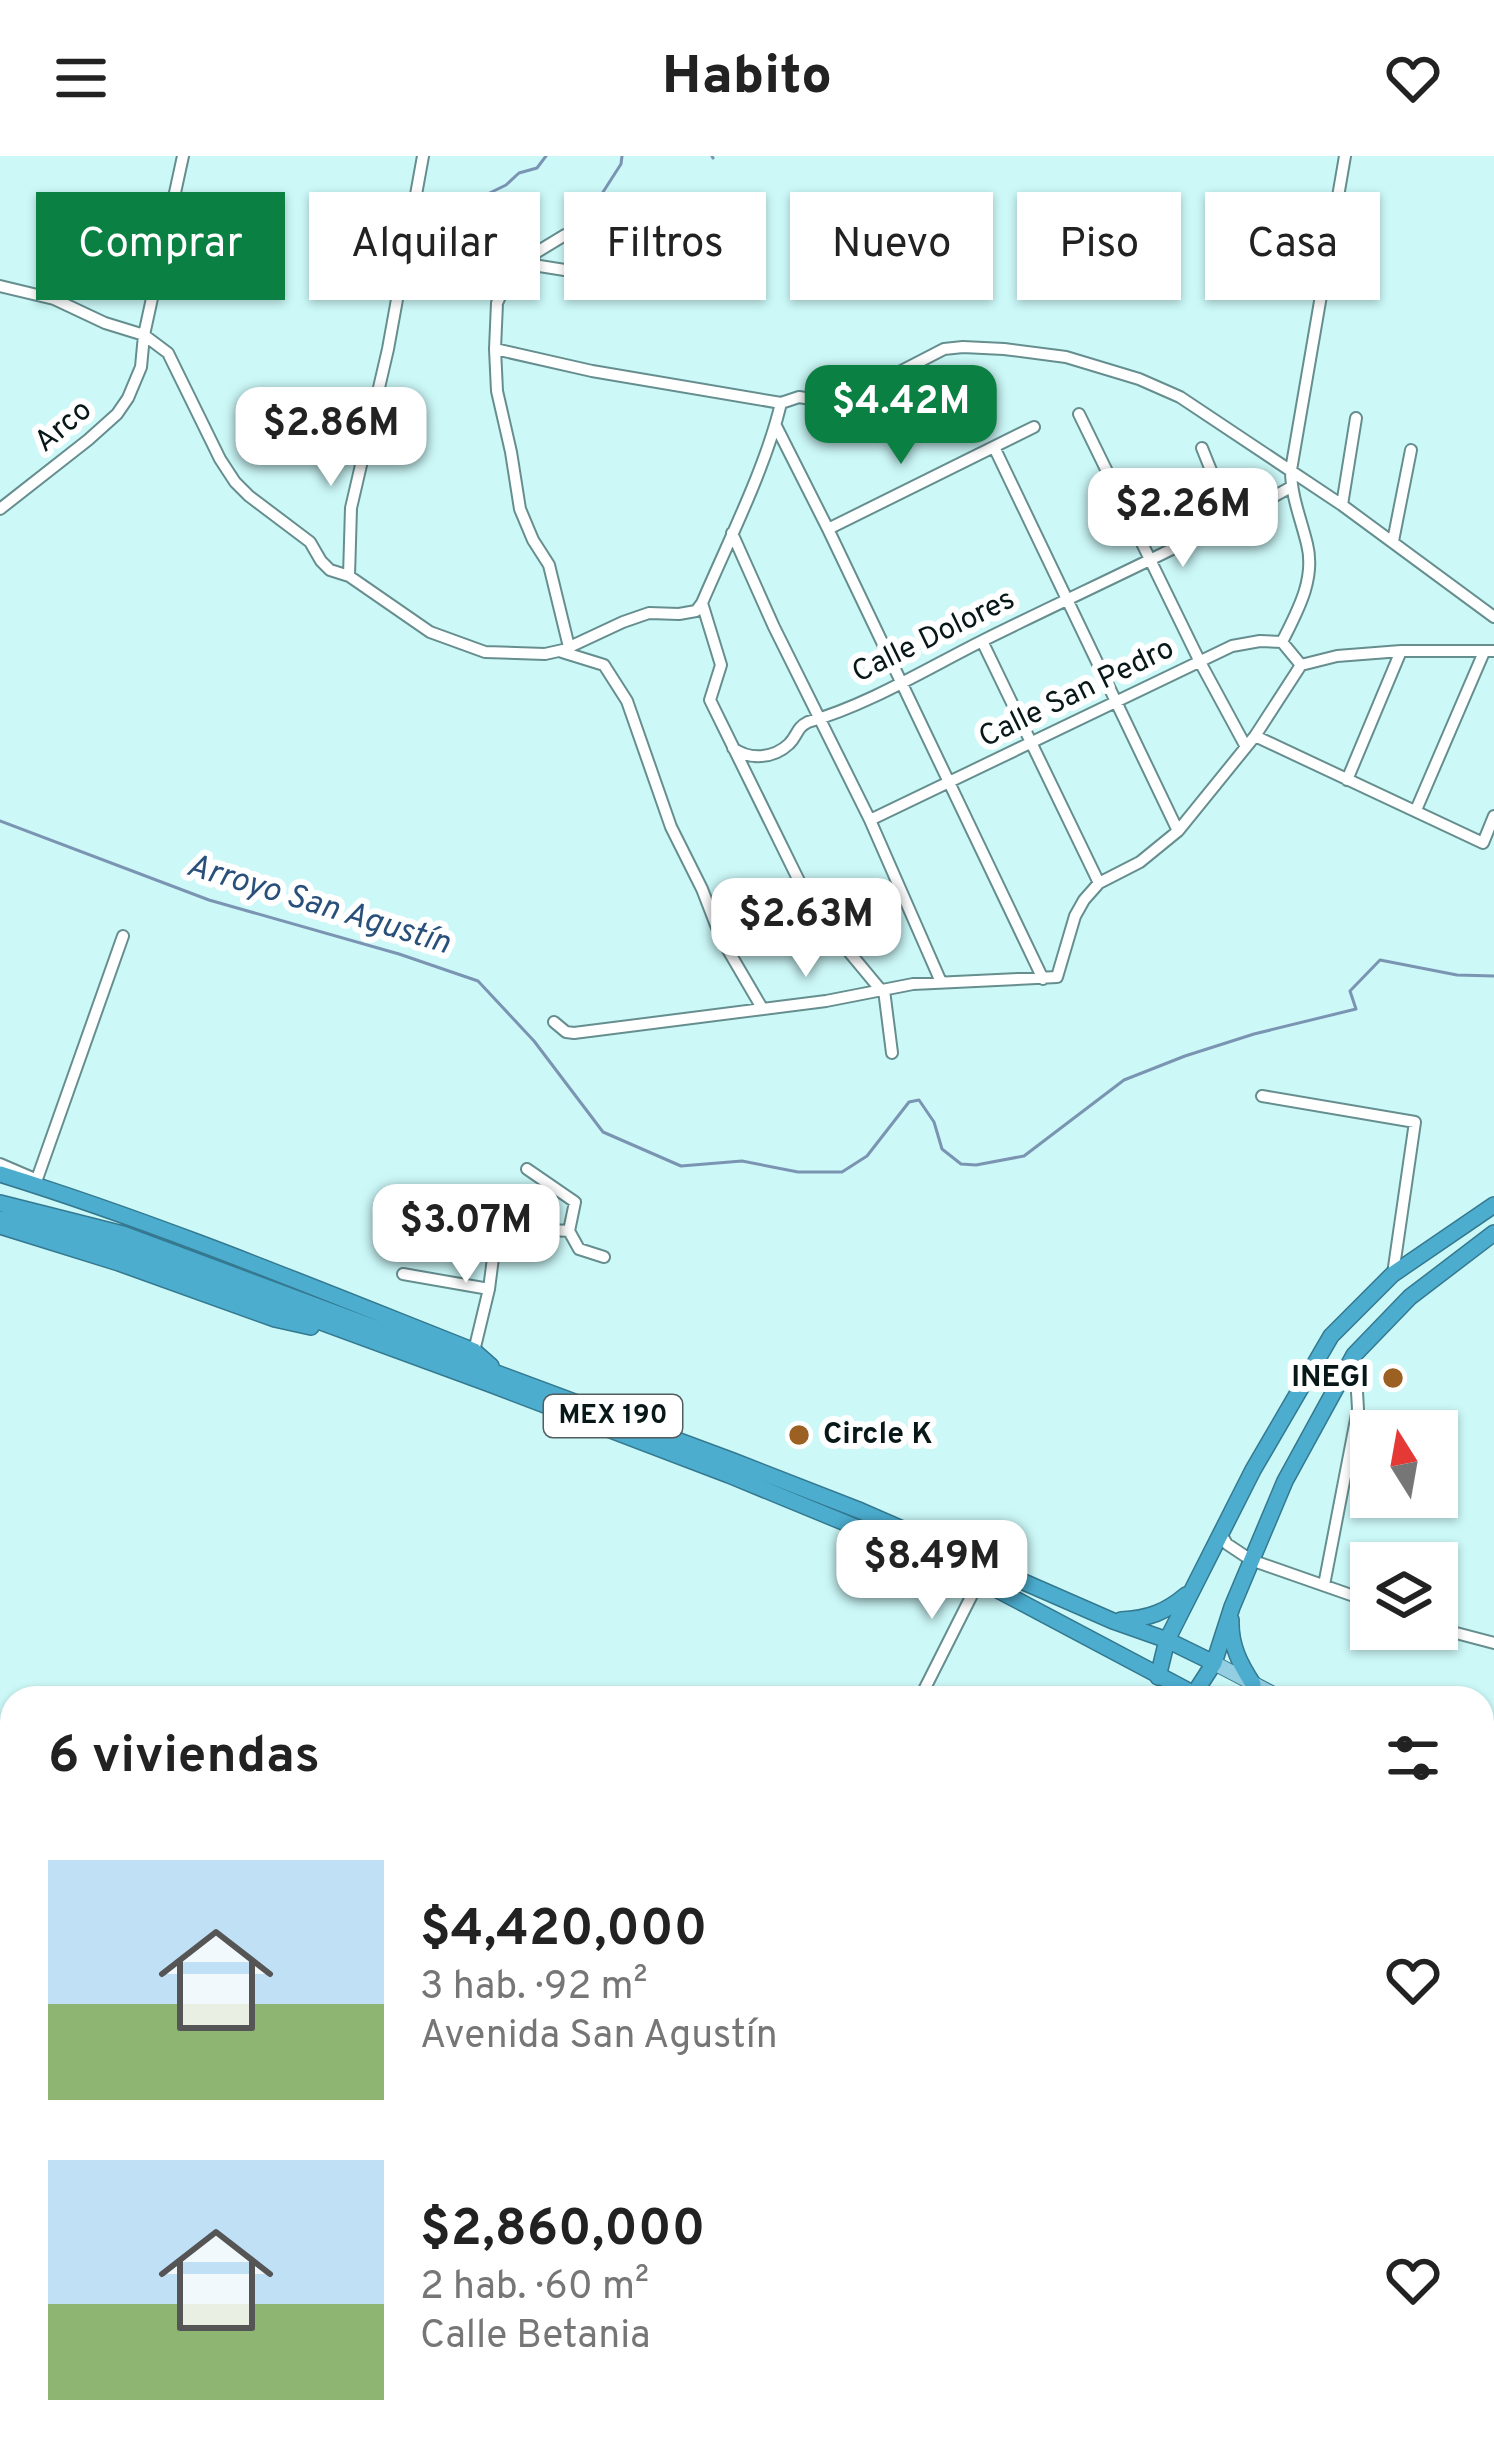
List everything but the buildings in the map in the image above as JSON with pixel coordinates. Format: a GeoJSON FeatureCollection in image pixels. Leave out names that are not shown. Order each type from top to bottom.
{"type":"FeatureCollection","features":[{"type":"Feature","properties":{"kind":"highway","name":"MEX 190"},"geometry":{"type":"LineString","coordinates":[[0,1174],[105,1207],[474,1351],[497,1372]]}},
{"type":"Feature","properties":{"kind":"highway","name":"MEX 190"},"geometry":{"type":"LineString","coordinates":[[0,1203],[123,1234],[861,1511],[983,1574],[1179,1686]]}},
{"type":"Feature","properties":{"kind":"highway"},"geometry":{"type":"LineString","coordinates":[[1158,1676],[1167,1640],[1262,1454],[1331,1336],[1393,1274],[1494,1205]]}},
{"type":"Feature","properties":{"kind":"highway","name":"MEX 190"},"geometry":{"type":"LineString","coordinates":[[0,1223],[21,1221],[122,1249],[1167,1640],[1214,1663]]}},
{"type":"Feature","properties":{"kind":"highway"},"geometry":{"type":"LineString","coordinates":[[0,1223],[275,1319],[361,1337]]}},
{"type":"Feature","properties":{"kind":"highway"},"geometry":{"type":"LineString","coordinates":[[1204,1686],[1285,1481],[1354,1355],[1410,1297],[1494,1233]]}},
{"type":"Feature","properties":{"kind":"highway"},"geometry":{"type":"LineString","coordinates":[[1113,1621],[1143,1619],[1171,1608],[1193,1589]]}},
{"type":"Feature","properties":{"kind":"highway"},"geometry":{"type":"LineString","coordinates":[[1232,1606],[1230,1634],[1238,1661],[1253,1684]]}},
{"type":"Feature","properties":{"kind":"main road","name":"MEX 190"},"geometry":{"type":"LineString","coordinates":[[1214,1663],[1257,1686]]}},
{"type":"Feature","properties":{"kind":"street","name":"Arco"},"geometry":{"type":"LineString","coordinates":[[0,509],[117,414],[128,398],[141,367],[183,156]]}},
{"type":"Feature","properties":{"kind":"street"},"geometry":{"type":"LineString","coordinates":[[349,576],[351,508],[388,349],[423,156]]}},
{"type":"Feature","properties":{"kind":"street"},"geometry":{"type":"LineString","coordinates":[[1301,665],[1282,642],[1300,604],[1310,564],[1291,470],[1345,156]]}},
{"type":"Feature","properties":{"kind":"street"},"geometry":{"type":"LineString","coordinates":[[0,286],[54,299],[144,335],[168,353],[235,482],[310,542],[330,570],[349,576],[430,632],[485,652],[531,655],[564,649],[649,613],[696,611],[732,533],[781,403],[788,398],[817,400],[857,394],[944,349],[963,347],[1066,357],[1180,397],[1342,505],[1494,617]]}},
{"type":"Feature","properties":{"kind":"street"},"geometry":{"type":"LineString","coordinates":[[498,300],[496,391],[520,509],[550,565],[564,649]]}},
{"type":"Feature","properties":{"kind":"street"},"geometry":{"type":"LineString","coordinates":[[495,350],[781,403]]}},
{"type":"Feature","properties":{"kind":"street"},"geometry":{"type":"LineString","coordinates":[[1079,414],[1246,747]]}},
{"type":"Feature","properties":{"kind":"street"},"geometry":{"type":"LineString","coordinates":[[1342,505],[1357,418]]}},
{"type":"Feature","properties":{"kind":"street"},"geometry":{"type":"LineString","coordinates":[[776,425],[1050,978]]}},
{"type":"Feature","properties":{"kind":"street"},"geometry":{"type":"LineString","coordinates":[[828,529],[1034,427]]}},
{"type":"Feature","properties":{"kind":"street"},"geometry":{"type":"LineString","coordinates":[[994,447],[1178,831]]}},
{"type":"Feature","properties":{"kind":"street"},"geometry":{"type":"LineString","coordinates":[[1202,448],[1231,520]]}},
{"type":"Feature","properties":{"kind":"street"},"geometry":{"type":"LineString","coordinates":[[1393,541],[1411,450]]}},
{"type":"Feature","properties":{"kind":"street","name":"Calle Dolores"},"geometry":{"type":"LineString","coordinates":[[733,748],[744,757],[772,754],[790,743],[798,728],[1153,560],[1291,487]]}},
{"type":"Feature","properties":{"kind":"street"},"geometry":{"type":"LineString","coordinates":[[732,533],[871,820],[941,982]]}},
{"type":"Feature","properties":{"kind":"street"},"geometry":{"type":"LineString","coordinates":[[702,603],[721,665],[710,700],[801,885],[820,917],[882,990],[892,1053]]}},
{"type":"Feature","properties":{"kind":"street"},"geometry":{"type":"LineString","coordinates":[[982,641],[1100,883]]}},
{"type":"Feature","properties":{"kind":"street","name":"Calle San Pedro"},"geometry":{"type":"LineString","coordinates":[[871,820],[1246,642],[1282,642]]}},
{"type":"Feature","properties":{"kind":"street"},"geometry":{"type":"LineString","coordinates":[[564,649],[604,665],[627,701],[671,827],[721,938],[762,1008]]}},
{"type":"Feature","properties":{"kind":"street"},"geometry":{"type":"LineString","coordinates":[[1347,779],[1401,651]]}},
{"type":"Feature","properties":{"kind":"street"},"geometry":{"type":"LineString","coordinates":[[1050,978],[1084,900],[1100,883],[1140,862],[1178,831],[1255,736],[1301,665],[1337,656],[1401,651],[1489,651],[1416,810]]}},
{"type":"Feature","properties":{"kind":"street"},"geometry":{"type":"LineString","coordinates":[[1255,736],[1483,843],[1494,816]]}},
{"type":"Feature","properties":{"kind":"street"},"geometry":{"type":"LineString","coordinates":[[37,1179],[123,935]]}},
{"type":"Feature","properties":{"kind":"street"},"geometry":{"type":"LineString","coordinates":[[554,1022],[574,1033],[941,982],[1050,978]]}},
{"type":"Feature","properties":{"kind":"street"},"geometry":{"type":"LineString","coordinates":[[1262,1096],[1415,1122],[1393,1274]]}},
{"type":"Feature","properties":{"kind":"street"},"geometry":{"type":"LineString","coordinates":[[0,1164],[105,1207]]}},
{"type":"Feature","properties":{"kind":"street"},"geometry":{"type":"LineString","coordinates":[[527,1169],[575,1202],[569,1231],[579,1249],[604,1257]]}},
{"type":"Feature","properties":{"kind":"street"},"geometry":{"type":"LineString","coordinates":[[401,1220],[445,1211],[461,1220],[497,1227],[569,1231]]}},
{"type":"Feature","properties":{"kind":"street"},"geometry":{"type":"LineString","coordinates":[[474,1351],[497,1227]]}},
{"type":"Feature","properties":{"kind":"street"},"geometry":{"type":"LineString","coordinates":[[403,1274],[489,1289]]}},
{"type":"Feature","properties":{"kind":"street"},"geometry":{"type":"LineString","coordinates":[[1324,1585],[1358,1409],[1354,1355]]}},
{"type":"Feature","properties":{"kind":"street"},"geometry":{"type":"LineString","coordinates":[[1221,1534],[1227,1544],[1251,1560],[1350,1594]]}},
{"type":"Feature","properties":{"kind":"street"},"geometry":{"type":"LineString","coordinates":[[926,1686],[983,1574]]}},
{"type":"Feature","properties":{"kind":"street"},"geometry":{"type":"LineString","coordinates":[[1458,1634],[1494,1643]]}},
{"type":"Feature","properties":{"kind":"waterway"},"geometry":{"type":"LineString","coordinates":[[492,192],[519,173],[537,168],[546,156]]}},
{"type":"Feature","properties":{"kind":"waterway"},"geometry":{"type":"LineString","coordinates":[[603,192],[622,156]]}},
{"type":"Feature","properties":{"kind":"waterway","name":"Arroyo San Agustín"},"geometry":{"type":"LineString","coordinates":[[0,821],[209,900],[478,981],[534,1041],[603,1132],[681,1166],[742,1161],[798,1172],[842,1172],[867,1156],[909,1102],[919,1100],[934,1122],[942,1149],[961,1164],[1024,1156],[1124,1080],[1254,1034],[1356,1009],[1350,991],[1380,960],[1457,975],[1494,976]]}},
{"type":"Feature","properties":{"kind":"place","name":"INEGI"},"geometry":{"type":"Point","coordinates":[1393,1378]}},
{"type":"Feature","properties":{"kind":"place","name":"Circle K"},"geometry":{"type":"Point","coordinates":[799,1435]}}]}
